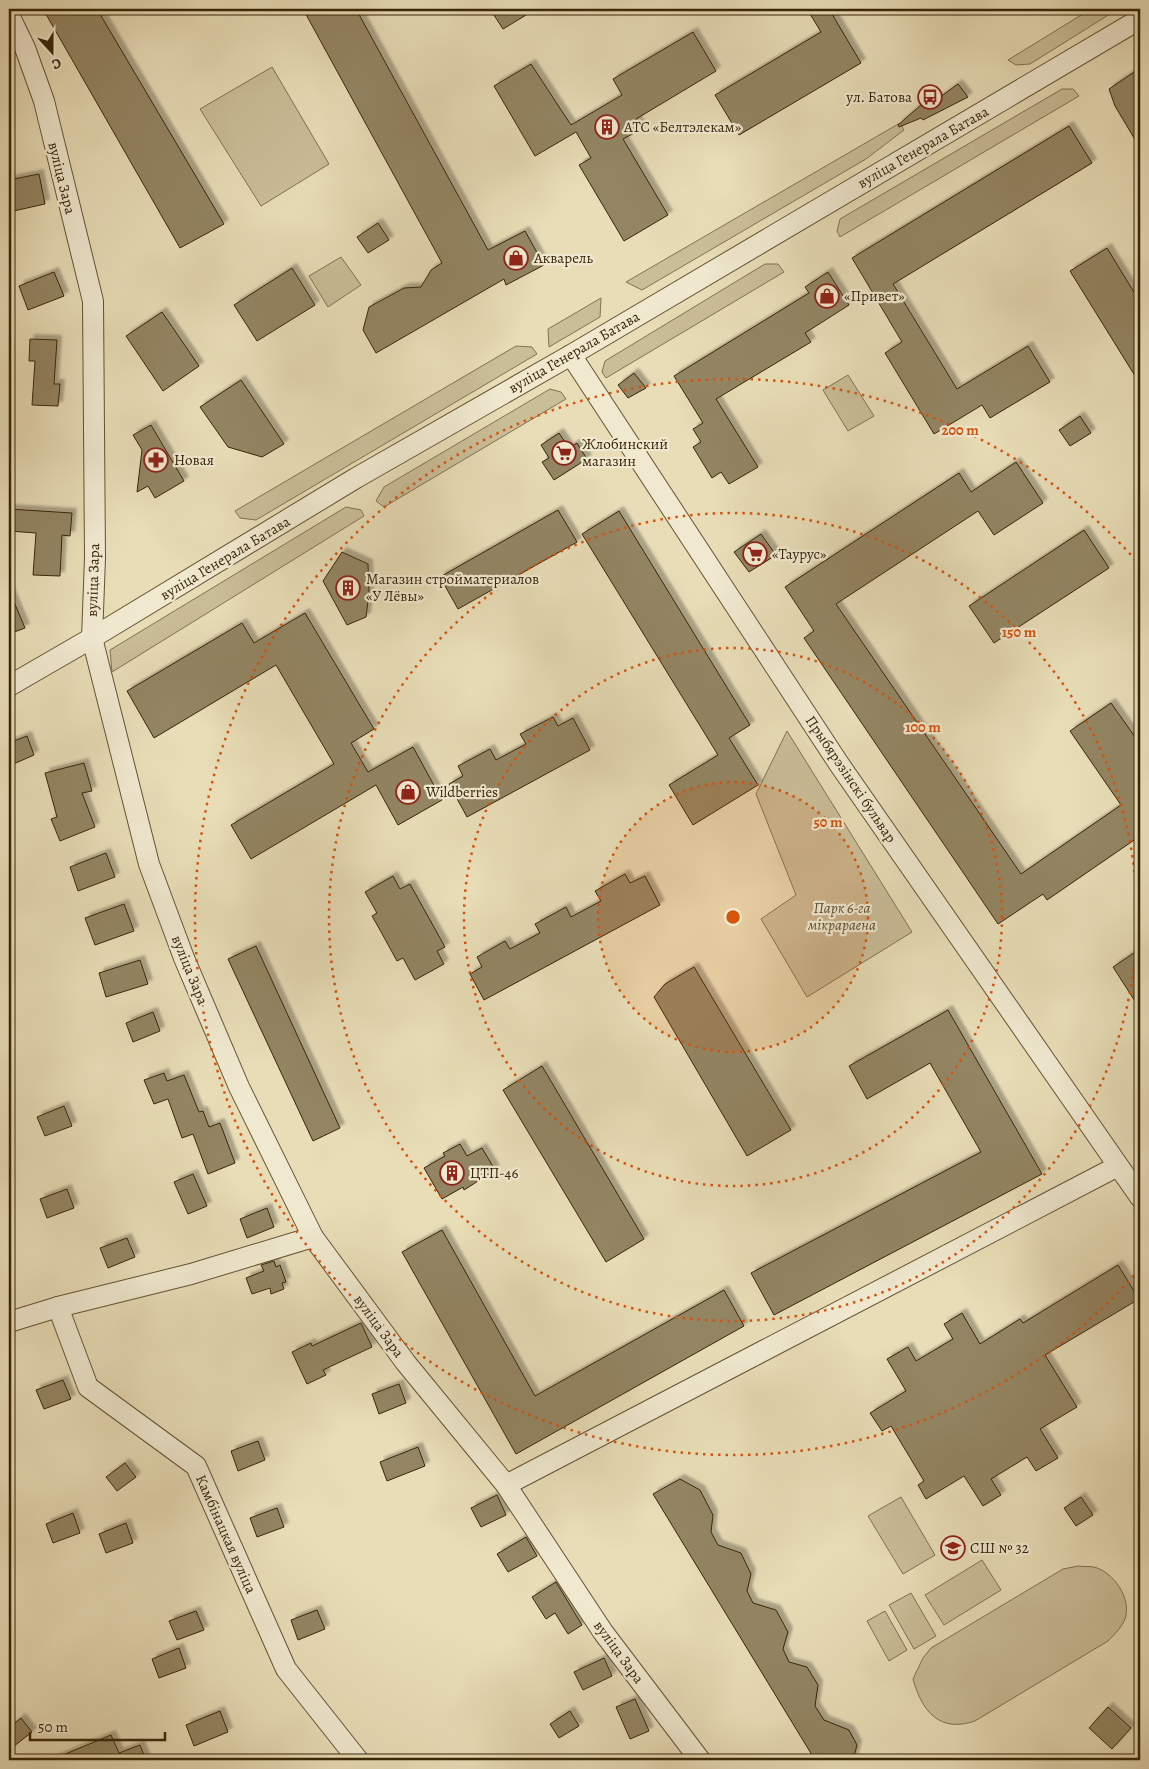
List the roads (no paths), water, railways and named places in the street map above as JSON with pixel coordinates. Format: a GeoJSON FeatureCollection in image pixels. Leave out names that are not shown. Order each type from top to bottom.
{"type":"FeatureCollection","features":[{"type":"Feature","properties":{"kind":"street","name":"вуліца Зара"},"geometry":{"type":"LineString","coordinates":[[9,15],[25,48],[44,101],[93,301],[95,558],[92,638],[152,872],[184,958],[239,1087],[313,1237],[406,1363],[506,1485],[603,1632],[700,1760]]}},
{"type":"Feature","properties":{"kind":"street","name":"вуліца Генерала Батава"},"geometry":{"type":"LineString","coordinates":[[9,686],[92,638],[356,478],[571,355],[1140,20]]}},
{"type":"Feature","properties":{"kind":"street","name":"Прыбярэзінскі бульвар"},"geometry":{"type":"LineString","coordinates":[[571,355],[839,764],[1140,1197]]}},
{"type":"Feature","properties":{"kind":"street"},"geometry":{"type":"LineString","coordinates":[[506,1485],[1118,1166]]}},
{"type":"Feature","properties":{"kind":"street"},"geometry":{"type":"LineString","coordinates":[[9,1322],[58,1307],[191,1274],[313,1237]]}},
{"type":"Feature","properties":{"kind":"street","name":"Камбінацкая вуліца"},"geometry":{"type":"LineString","coordinates":[[58,1307],[88,1387],[196,1466],[286,1669],[358,1760]]}},
{"type":"Feature","properties":{"kind":"place","name":"ул. Батова"},"geometry":{"type":"Point","coordinates":[930,97]}},
{"type":"Feature","properties":{"kind":"place","name":"АТС «Белтэлекам»"},"geometry":{"type":"Point","coordinates":[607,127]}},
{"type":"Feature","properties":{"kind":"place","name":"Акварель"},"geometry":{"type":"Point","coordinates":[516,258]}},
{"type":"Feature","properties":{"kind":"place","name":"«Привет»"},"geometry":{"type":"Point","coordinates":[827,296]}},
{"type":"Feature","properties":{"kind":"place","name":"Жлобинский магазин"},"geometry":{"type":"Point","coordinates":[564,453]}},
{"type":"Feature","properties":{"kind":"place","name":"Новая"},"geometry":{"type":"Point","coordinates":[156,460]}},
{"type":"Feature","properties":{"kind":"place","name":"«Таурус»"},"geometry":{"type":"Point","coordinates":[755,554]}},
{"type":"Feature","properties":{"kind":"place","name":"Магазин стройматериалов «У Лёвы»"},"geometry":{"type":"Point","coordinates":[348,588]}},
{"type":"Feature","properties":{"kind":"place","name":"Wildberries"},"geometry":{"type":"Point","coordinates":[408,792]}},
{"type":"Feature","properties":{"kind":"place","name":"ЦТП-46"},"geometry":{"type":"Point","coordinates":[452,1173]}},
{"type":"Feature","properties":{"kind":"place","name":"СШ № 32"},"geometry":{"type":"Point","coordinates":[953,1548]}},
{"type":"Feature","properties":{"kind":"park label","name":"Парк 6-га мікрараена"},"geometry":{"type":"Point","coordinates":[842,916]}}]}
